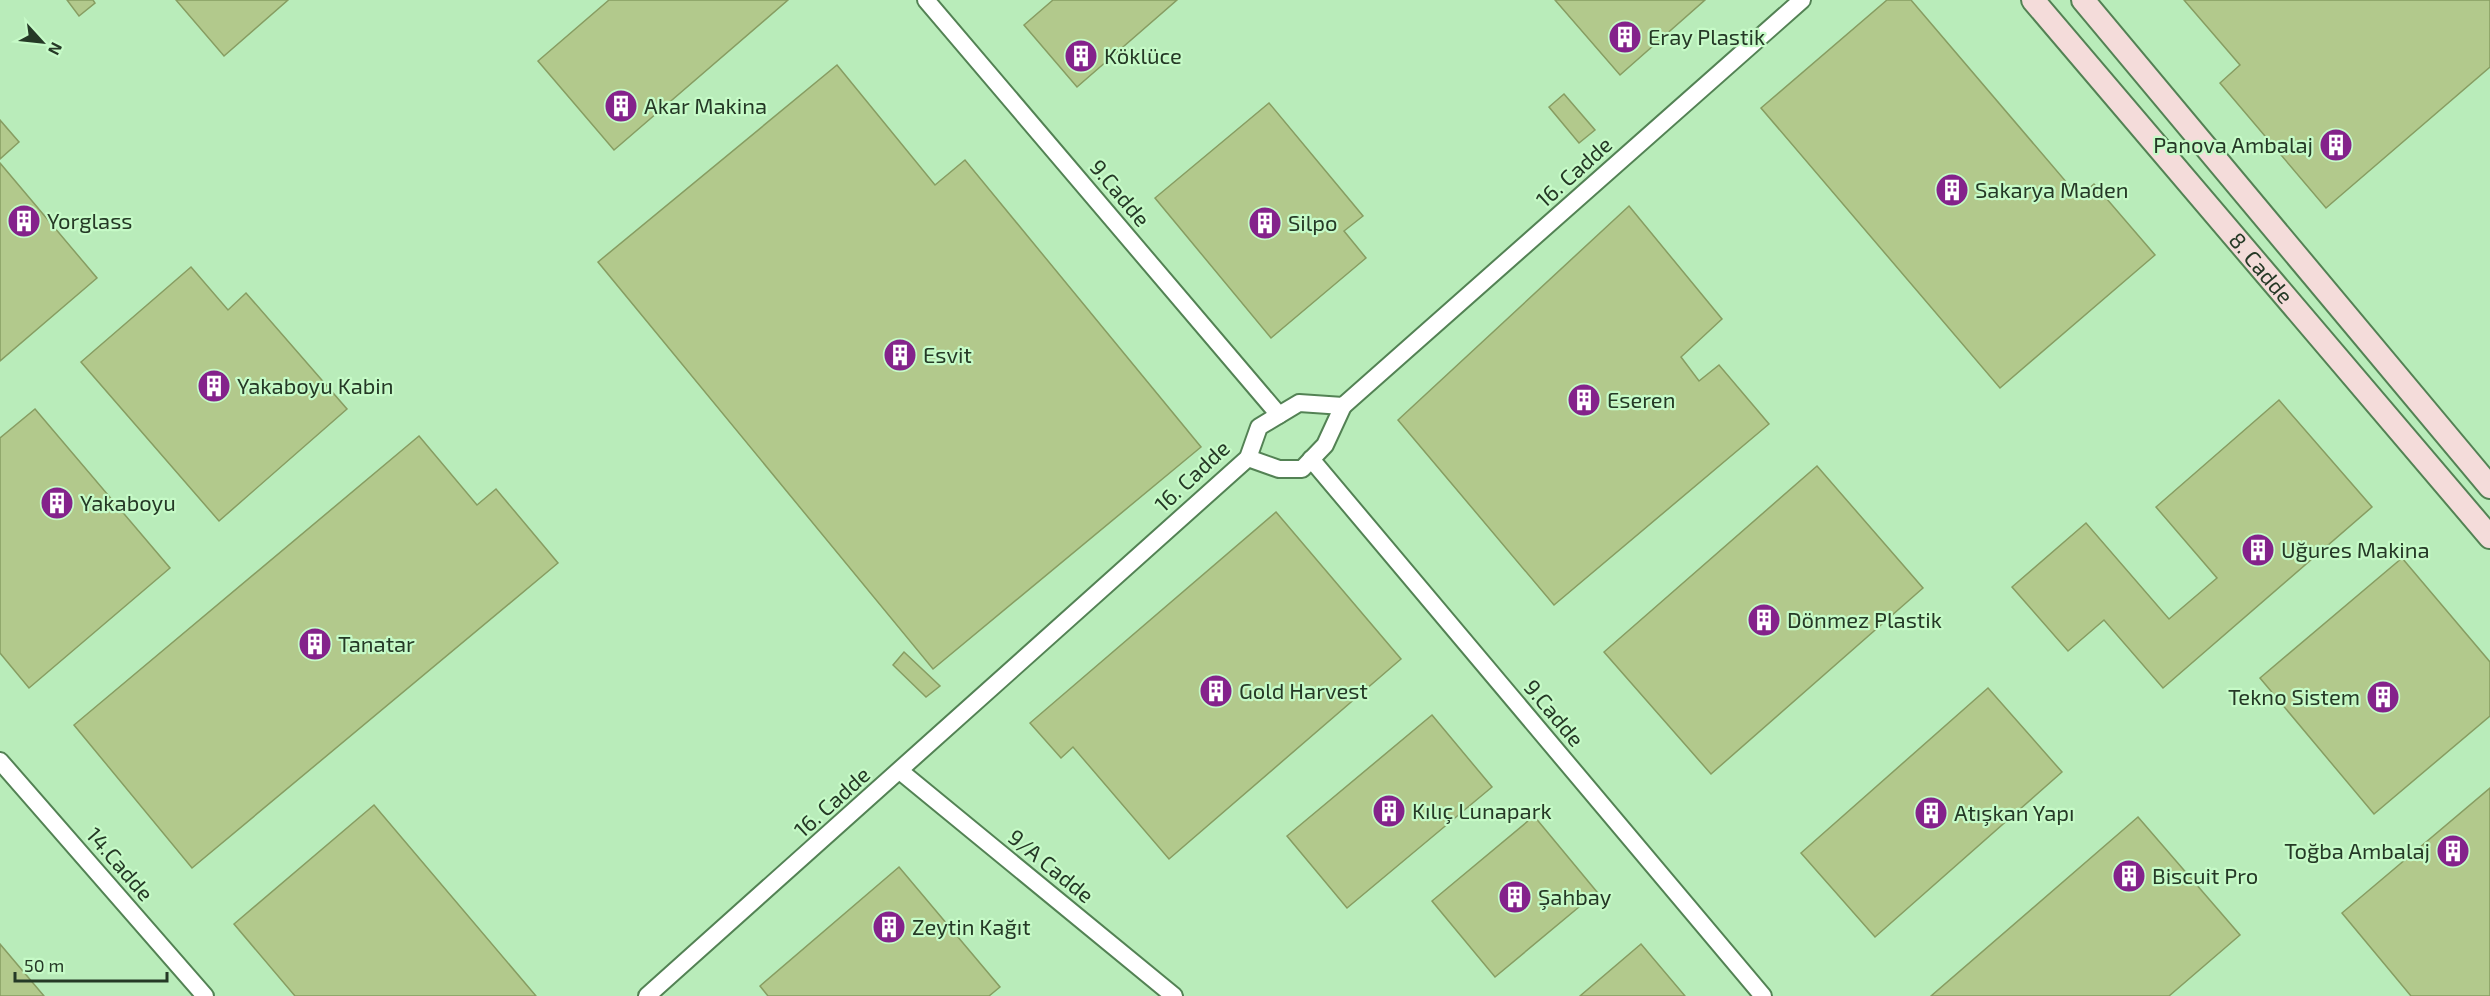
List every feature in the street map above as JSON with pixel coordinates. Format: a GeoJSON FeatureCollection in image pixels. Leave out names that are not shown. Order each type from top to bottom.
{"type":"FeatureCollection","features":[{"type":"Feature","properties":{"kind":"street","name":"9.Cadde"},"geometry":{"type":"LineString","coordinates":[[926,0],[1279,415]]}},
{"type":"Feature","properties":{"kind":"street","name":"16. Cadde"},"geometry":{"type":"LineString","coordinates":[[647,996],[1248,458],[1259,427],[1299,403],[1343,406],[1802,0]]}},
{"type":"Feature","properties":{"kind":"street","name":"8. Cadde"},"geometry":{"type":"LineString","coordinates":[[2032,0],[2490,537]]}},
{"type":"Feature","properties":{"kind":"street","name":"8. Cadde"},"geometry":{"type":"LineString","coordinates":[[2084,0],[2490,487]]}},
{"type":"Feature","properties":{"kind":"street"},"geometry":{"type":"LineString","coordinates":[[1248,458],[1279,469],[1302,469],[1325,445],[1343,406]]}},
{"type":"Feature","properties":{"kind":"street","name":"9.Cadde"},"geometry":{"type":"LineString","coordinates":[[1311,459],[1763,996]]}},
{"type":"Feature","properties":{"kind":"street","name":"14.Cadde"},"geometry":{"type":"LineString","coordinates":[[0,761],[205,996]]}},
{"type":"Feature","properties":{"kind":"street","name":"9/A Cadde"},"geometry":{"type":"LineString","coordinates":[[900,771],[1174,996]]}},
{"type":"Feature","properties":{"kind":"building"},"geometry":{"type":"Polygon","coordinates":[[[67,0],[93,0],[95,3],[79,16],[67,0]]]}},
{"type":"Feature","properties":{"kind":"building"},"geometry":{"type":"Polygon","coordinates":[[[176,0],[288,0],[224,56],[176,0]]]}},
{"type":"Feature","properties":{"kind":"building","name":"Akar Makina"},"geometry":{"type":"Polygon","coordinates":[[[609,0],[788,0],[614,150],[538,61],[609,0]]]}},
{"type":"Feature","properties":{"kind":"building","name":"Köklüce"},"geometry":{"type":"Polygon","coordinates":[[[1053,0],[1177,0],[1077,87],[1024,25],[1053,0]]]}},
{"type":"Feature","properties":{"kind":"building","name":"Eray Plastik"},"geometry":{"type":"Polygon","coordinates":[[[1555,0],[1705,0],[1620,75],[1555,0]]]}},
{"type":"Feature","properties":{"kind":"building","name":"Sakarya Maden"},"geometry":{"type":"Polygon","coordinates":[[[1887,0],[1911,0],[2079,197],[2094,184],[2155,255],[2000,388],[1761,108],[1887,0]]]}},
{"type":"Feature","properties":{"kind":"building","name":"Panova Ambalaj"},"geometry":{"type":"Polygon","coordinates":[[[2184,0],[2490,0],[2490,67],[2326,208],[2220,83],[2240,65],[2184,0]]]}},
{"type":"Feature","properties":{"kind":"building","name":"Esvit"},"geometry":{"type":"Polygon","coordinates":[[[837,65],[935,185],[965,160],[1201,447],[933,669],[598,262],[837,65]]]}},
{"type":"Feature","properties":{"kind":"building"},"geometry":{"type":"Polygon","coordinates":[[[1564,94],[1595,130],[1579,143],[1549,107],[1564,94]]]}},
{"type":"Feature","properties":{"kind":"building","name":"Silpo"},"geometry":{"type":"Polygon","coordinates":[[[1269,103],[1363,216],[1344,231],[1366,258],[1271,338],[1155,198],[1269,103]]]}},
{"type":"Feature","properties":{"kind":"building"},"geometry":{"type":"Polygon","coordinates":[[[0,120],[19,142],[0,159],[0,120]]]}},
{"type":"Feature","properties":{"kind":"building","name":"Yorglass"},"geometry":{"type":"Polygon","coordinates":[[[0,163],[97,278],[0,361],[0,163]]]}},
{"type":"Feature","properties":{"kind":"building","name":"Eseren"},"geometry":{"type":"Polygon","coordinates":[[[1629,206],[1722,319],[1681,357],[1699,381],[1719,365],[1769,424],[1554,605],[1398,420],[1629,206]]]}},
{"type":"Feature","properties":{"kind":"building","name":"Yakaboyu Kabin"},"geometry":{"type":"Polygon","coordinates":[[[191,267],[228,310],[246,293],[347,409],[219,521],[81,362],[191,267]]]}},
{"type":"Feature","properties":{"kind":"building","name":"Uğures Makina"},"geometry":{"type":"Polygon","coordinates":[[[2279,400],[2372,507],[2163,688],[2104,620],[2068,651],[2012,587],[2086,523],[2169,619],[2217,578],[2156,507],[2279,400]]]}},
{"type":"Feature","properties":{"kind":"building","name":"Yakaboyu"},"geometry":{"type":"Polygon","coordinates":[[[35,409],[170,568],[29,688],[0,653],[0,438],[35,409]]]}},
{"type":"Feature","properties":{"kind":"building","name":"Tanatar"},"geometry":{"type":"Polygon","coordinates":[[[419,436],[477,505],[496,489],[558,563],[192,868],[74,725],[419,436]]]}},
{"type":"Feature","properties":{"kind":"building","name":"Dönmez Plastik"},"geometry":{"type":"Polygon","coordinates":[[[1817,466],[1923,588],[1711,774],[1604,652],[1817,466]]]}},
{"type":"Feature","properties":{"kind":"building","name":"Gold Harvest"},"geometry":{"type":"Polygon","coordinates":[[[1276,512],[1401,659],[1169,859],[1073,747],[1061,758],[1030,723],[1276,512]]]}},
{"type":"Feature","properties":{"kind":"building","name":"Tekno Sistem"},"geometry":{"type":"Polygon","coordinates":[[[2402,558],[2490,662],[2490,716],[2374,814],[2260,678],[2402,558]]]}},
{"type":"Feature","properties":{"kind":"building"},"geometry":{"type":"Polygon","coordinates":[[[904,652],[940,686],[926,697],[893,665],[904,652]]]}},
{"type":"Feature","properties":{"kind":"building","name":"Atışkan Yapı"},"geometry":{"type":"Polygon","coordinates":[[[1988,688],[2062,772],[1875,937],[1801,853],[1988,688]]]}},
{"type":"Feature","properties":{"kind":"building","name":"Kılıç Lunapark"},"geometry":{"type":"Polygon","coordinates":[[[1432,715],[1492,787],[1347,908],[1287,836],[1432,715]]]}},
{"type":"Feature","properties":{"kind":"building","name":"Toğba Ambalaj"},"geometry":{"type":"Polygon","coordinates":[[[2490,788],[2490,996],[2411,996],[2342,913],[2490,788]]]}},
{"type":"Feature","properties":{"kind":"building"},"geometry":{"type":"Polygon","coordinates":[[[374,805],[536,996],[295,996],[234,924],[374,805]]]}},
{"type":"Feature","properties":{"kind":"building","name":"Şahbay"},"geometry":{"type":"Polygon","coordinates":[[[1534,816],[1597,892],[1495,977],[1432,901],[1534,816]]]}},
{"type":"Feature","properties":{"kind":"building","name":"Biscuit Pro"},"geometry":{"type":"Polygon","coordinates":[[[2138,817],[2240,935],[2169,996],[1931,996],[2138,817]]]}},
{"type":"Feature","properties":{"kind":"building","name":"Zeytin Kağıt"},"geometry":{"type":"Polygon","coordinates":[[[899,867],[1000,987],[989,996],[768,996],[760,986],[899,867]]]}},
{"type":"Feature","properties":{"kind":"building"},"geometry":{"type":"Polygon","coordinates":[[[0,944],[44,996],[0,996],[0,944]]]}},
{"type":"Feature","properties":{"kind":"building"},"geometry":{"type":"Polygon","coordinates":[[[1641,944],[1685,996],[1580,996],[1641,944]]]}},
{"type":"Feature","properties":{"kind":"place","name":"Eray Plastik"},"geometry":{"type":"Point","coordinates":[1625,37]}},
{"type":"Feature","properties":{"kind":"place","name":"Köklüce"},"geometry":{"type":"Point","coordinates":[1081,56]}},
{"type":"Feature","properties":{"kind":"place","name":"Akar Makina"},"geometry":{"type":"Point","coordinates":[621,106]}},
{"type":"Feature","properties":{"kind":"place","name":"Panova Ambalaj"},"geometry":{"type":"Point","coordinates":[2336,145]}},
{"type":"Feature","properties":{"kind":"place","name":"Sakarya Maden"},"geometry":{"type":"Point","coordinates":[1952,190]}},
{"type":"Feature","properties":{"kind":"place","name":"Yorglass"},"geometry":{"type":"Point","coordinates":[24,221]}},
{"type":"Feature","properties":{"kind":"place","name":"Silpo"},"geometry":{"type":"Point","coordinates":[1265,223]}},
{"type":"Feature","properties":{"kind":"place","name":"Esvit"},"geometry":{"type":"Point","coordinates":[900,355]}},
{"type":"Feature","properties":{"kind":"place","name":"Yakaboyu Kabin"},"geometry":{"type":"Point","coordinates":[214,386]}},
{"type":"Feature","properties":{"kind":"place","name":"Eseren"},"geometry":{"type":"Point","coordinates":[1584,400]}},
{"type":"Feature","properties":{"kind":"place","name":"Yakaboyu"},"geometry":{"type":"Point","coordinates":[57,503]}},
{"type":"Feature","properties":{"kind":"place","name":"Uğures Makina"},"geometry":{"type":"Point","coordinates":[2258,550]}},
{"type":"Feature","properties":{"kind":"place","name":"Dönmez Plastik"},"geometry":{"type":"Point","coordinates":[1764,620]}},
{"type":"Feature","properties":{"kind":"place","name":"Tanatar"},"geometry":{"type":"Point","coordinates":[315,644]}},
{"type":"Feature","properties":{"kind":"place","name":"Gold Harvest"},"geometry":{"type":"Point","coordinates":[1216,691]}},
{"type":"Feature","properties":{"kind":"place","name":"Tekno Sistem"},"geometry":{"type":"Point","coordinates":[2383,697]}},
{"type":"Feature","properties":{"kind":"place","name":"Kılıç Lunapark"},"geometry":{"type":"Point","coordinates":[1389,811]}},
{"type":"Feature","properties":{"kind":"place","name":"Atışkan Yapı"},"geometry":{"type":"Point","coordinates":[1931,813]}},
{"type":"Feature","properties":{"kind":"place","name":"Toğba Ambalaj"},"geometry":{"type":"Point","coordinates":[2453,851]}},
{"type":"Feature","properties":{"kind":"place","name":"Biscuit Pro"},"geometry":{"type":"Point","coordinates":[2129,876]}},
{"type":"Feature","properties":{"kind":"place","name":"Şahbay"},"geometry":{"type":"Point","coordinates":[1515,897]}},
{"type":"Feature","properties":{"kind":"place","name":"Zeytin Kağıt"},"geometry":{"type":"Point","coordinates":[889,927]}}]}
